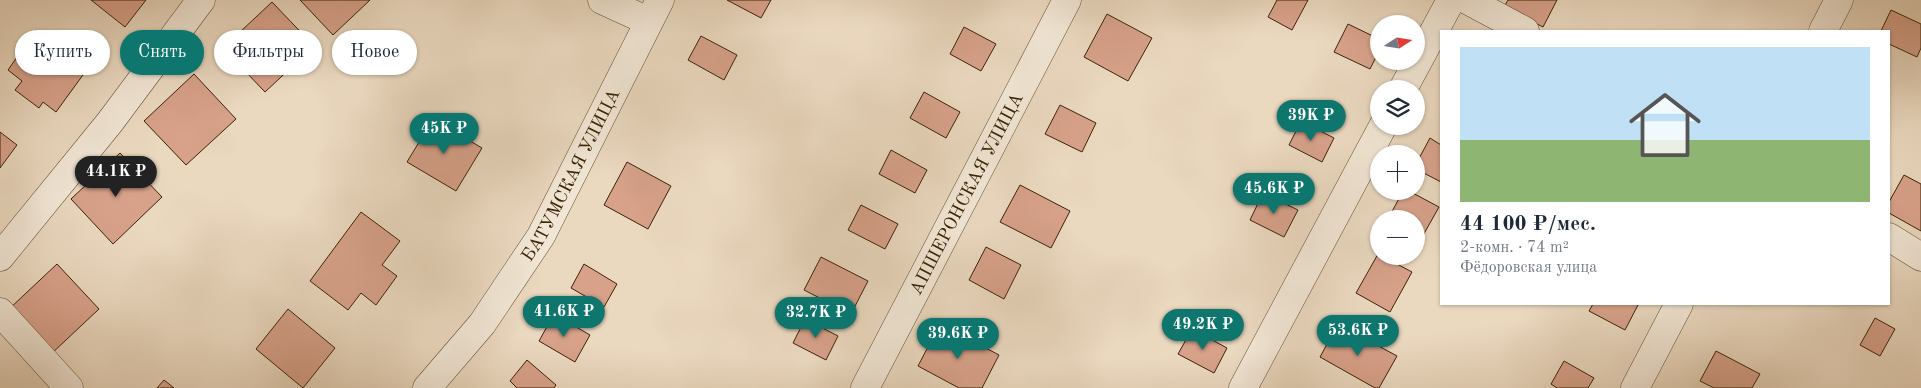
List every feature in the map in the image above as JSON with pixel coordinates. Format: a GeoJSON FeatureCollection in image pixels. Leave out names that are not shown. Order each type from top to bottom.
{"type":"FeatureCollection","features":[{"type":"Feature","properties":{"kind":"street"},"geometry":{"type":"LineString","coordinates":[[0,257],[110,122],[202,0]]}},
{"type":"Feature","properties":{"kind":"street"},"geometry":{"type":"LineString","coordinates":[[602,0],[654,10]]}},
{"type":"Feature","properties":{"kind":"street","name":"АПШЕРОНСКАЯ УЛИЦА"},"geometry":{"type":"LineString","coordinates":[[865,388],[1067,0]]}},
{"type":"Feature","properties":{"kind":"street"},"geometry":{"type":"LineString","coordinates":[[1408,80],[1451,0]]}},
{"type":"Feature","properties":{"kind":"street"},"geometry":{"type":"LineString","coordinates":[[1467,0],[1523,30]]}},
{"type":"Feature","properties":{"kind":"street"},"geometry":{"type":"LineString","coordinates":[[1824,30],[1839,0]]}},
{"type":"Feature","properties":{"kind":"street","name":"БАТУМСКАЯ УЛИЦА"},"geometry":{"type":"LineString","coordinates":[[426,388],[482,324],[541,236],[654,10]]}},
{"type":"Feature","properties":{"kind":"street"},"geometry":{"type":"LineString","coordinates":[[1243,388],[1378,135]]}},
{"type":"Feature","properties":{"kind":"street"},"geometry":{"type":"LineString","coordinates":[[1890,238],[1921,257]]}},
{"type":"Feature","properties":{"kind":"street"},"geometry":{"type":"LineString","coordinates":[[1634,388],[1678,305]]}},
{"type":"Feature","properties":{"kind":"street"},"geometry":{"type":"LineString","coordinates":[[0,312],[69,388]]}},
{"type":"Feature","properties":{"kind":"building"},"geometry":{"type":"Polygon","coordinates":[[[91,0],[146,0],[125,27],[91,0]]]}},
{"type":"Feature","properties":{"kind":"building"},"geometry":{"type":"Polygon","coordinates":[[[300,0],[370,0],[338,30],[332,30],[332,34],[300,0]]]}},
{"type":"Feature","properties":{"kind":"building"},"geometry":{"type":"Polygon","coordinates":[[[727,0],[771,0],[761,18],[727,0]]]}},
{"type":"Feature","properties":{"kind":"building"},"geometry":{"type":"Polygon","coordinates":[[[1277,0],[1308,0],[1292,30],[1268,17],[1277,0]]]}},
{"type":"Feature","properties":{"kind":"building"},"geometry":{"type":"Polygon","coordinates":[[[1508,0],[1557,0],[1543,27],[1504,7],[1508,0]]]}},
{"type":"Feature","properties":{"kind":"building"},"geometry":{"type":"Polygon","coordinates":[[[272,2],[299,30],[242,30],[272,2]]]}},
{"type":"Feature","properties":{"kind":"building"},"geometry":{"type":"Polygon","coordinates":[[[1891,10],[1921,24],[1921,48],[1917,57],[1890,44],[1890,30],[1881,30],[1891,10]]]}},
{"type":"Feature","properties":{"kind":"building"},"geometry":{"type":"Polygon","coordinates":[[[1107,14],[1152,38],[1128,81],[1084,57],[1107,14]]]}},
{"type":"Feature","properties":{"kind":"building"},"geometry":{"type":"Polygon","coordinates":[[[1348,24],[1370,35],[1370,69],[1334,52],[1348,24]]]}},
{"type":"Feature","properties":{"kind":"building"},"geometry":{"type":"Polygon","coordinates":[[[964,27],[996,44],[981,71],[950,54],[964,27]]]}},
{"type":"Feature","properties":{"kind":"building"},"geometry":{"type":"Polygon","coordinates":[[[701,36],[737,55],[724,80],[688,60],[701,36]]]}},
{"type":"Feature","properties":{"kind":"building"},"geometry":{"type":"Polygon","coordinates":[[[15,60],[15,75],[83,75],[56,112],[43,102],[39,108],[15,90],[22,81],[8,70],[15,60]]]}},
{"type":"Feature","properties":{"kind":"building"},"geometry":{"type":"Polygon","coordinates":[[[193,75],[236,119],[186,165],[144,121],[193,75]]]}},
{"type":"Feature","properties":{"kind":"building"},"geometry":{"type":"Polygon","coordinates":[[[249,75],[283,75],[265,92],[249,75]]]}},
{"type":"Feature","properties":{"kind":"building"},"geometry":{"type":"Polygon","coordinates":[[[924,92],[960,112],[946,138],[910,118],[924,92]]]}},
{"type":"Feature","properties":{"kind":"building"},"geometry":{"type":"Polygon","coordinates":[[[1060,105],[1096,123],[1082,152],[1045,134],[1060,105]]]}},
{"type":"Feature","properties":{"kind":"building"},"geometry":{"type":"Polygon","coordinates":[[[433,119],[482,148],[456,191],[407,162],[433,119]]]}},
{"type":"Feature","properties":{"kind":"building"},"geometry":{"type":"Polygon","coordinates":[[[1301,121],[1334,138],[1322,162],[1289,145],[1301,121]]]}},
{"type":"Feature","properties":{"kind":"building"},"geometry":{"type":"Polygon","coordinates":[[[0,132],[17,145],[0,168],[0,132]]]}},
{"type":"Feature","properties":{"kind":"building"},"geometry":{"type":"Polygon","coordinates":[[[1430,138],[1440,144],[1440,181],[1425,174],[1425,147],[1430,138]]]}},
{"type":"Feature","properties":{"kind":"building"},"geometry":{"type":"Polygon","coordinates":[[[891,150],[927,170],[915,193],[879,174],[891,150]]]}},
{"type":"Feature","properties":{"kind":"building"},"geometry":{"type":"Polygon","coordinates":[[[120,153],[162,197],[113,244],[71,199],[120,153]]]}},
{"type":"Feature","properties":{"kind":"building"},"geometry":{"type":"Polygon","coordinates":[[[627,162],[671,186],[648,229],[604,205],[627,162]]]}},
{"type":"Feature","properties":{"kind":"building"},"geometry":{"type":"Polygon","coordinates":[[[1904,175],[1921,184],[1921,231],[1890,214],[1890,200],[1904,175]]]}},
{"type":"Feature","properties":{"kind":"building"},"geometry":{"type":"Polygon","coordinates":[[[1020,185],[1070,211],[1051,248],[1000,222],[1020,185]]]}},
{"type":"Feature","properties":{"kind":"building"},"geometry":{"type":"Polygon","coordinates":[[[1263,193],[1298,210],[1284,237],[1250,220],[1263,193]]]}},
{"type":"Feature","properties":{"kind":"building"},"geometry":{"type":"Polygon","coordinates":[[[1398,200],[1425,200],[1439,207],[1425,232],[1425,210],[1393,210],[1398,200]]]}},
{"type":"Feature","properties":{"kind":"building"},"geometry":{"type":"Polygon","coordinates":[[[861,205],[898,224],[885,249],[848,230],[861,205]]]}},
{"type":"Feature","properties":{"kind":"building"},"geometry":{"type":"Polygon","coordinates":[[[361,212],[400,241],[382,265],[397,276],[376,305],[361,293],[348,310],[310,281],[361,212]]]}},
{"type":"Feature","properties":{"kind":"building"},"geometry":{"type":"Polygon","coordinates":[[[986,247],[1021,265],[1004,299],[969,280],[986,247]]]}},
{"type":"Feature","properties":{"kind":"building"},"geometry":{"type":"Polygon","coordinates":[[[821,257],[868,281],[851,314],[804,290],[821,257]]]}},
{"type":"Feature","properties":{"kind":"building"},"geometry":{"type":"Polygon","coordinates":[[[57,264],[99,309],[50,355],[8,310],[57,264]]]}},
{"type":"Feature","properties":{"kind":"building"},"geometry":{"type":"Polygon","coordinates":[[[584,264],[617,284],[604,307],[571,288],[584,264]]]}},
{"type":"Feature","properties":{"kind":"building"},"geometry":{"type":"Polygon","coordinates":[[[1372,265],[1399,265],[1412,272],[1390,312],[1356,293],[1372,265]]]}},
{"type":"Feature","properties":{"kind":"building"},"geometry":{"type":"Polygon","coordinates":[[[1592,305],[1638,305],[1625,330],[1589,311],[1592,305]]]}},
{"type":"Feature","properties":{"kind":"building"},"geometry":{"type":"Polygon","coordinates":[[[288,309],[335,348],[303,388],[256,349],[288,309]]]}},
{"type":"Feature","properties":{"kind":"building"},"geometry":{"type":"Polygon","coordinates":[[[554,314],[590,335],[575,362],[539,341],[554,314]]]}},
{"type":"Feature","properties":{"kind":"building"},"geometry":{"type":"Polygon","coordinates":[[[1875,318],[1895,329],[1880,356],[1860,345],[1875,318]]]}},
{"type":"Feature","properties":{"kind":"building"},"geometry":{"type":"Polygon","coordinates":[[[805,319],[838,336],[826,360],[793,343],[805,319]]]}},
{"type":"Feature","properties":{"kind":"building"},"geometry":{"type":"Polygon","coordinates":[[[940,324],[999,355],[982,388],[959,388],[918,366],[940,324]]]}},
{"type":"Feature","properties":{"kind":"building"},"geometry":{"type":"Polygon","coordinates":[[[1338,324],[1397,356],[1379,388],[1375,388],[1320,357],[1338,324]]]}},
{"type":"Feature","properties":{"kind":"building"},"geometry":{"type":"Polygon","coordinates":[[[1192,329],[1227,348],[1214,373],[1178,354],[1192,329]]]}},
{"type":"Feature","properties":{"kind":"building"},"geometry":{"type":"Polygon","coordinates":[[[1716,351],[1760,374],[1752,388],[1714,388],[1700,381],[1716,351]]]}},
{"type":"Feature","properties":{"kind":"building"},"geometry":{"type":"Polygon","coordinates":[[[527,360],[556,385],[554,388],[517,388],[510,381],[527,360]]]}},
{"type":"Feature","properties":{"kind":"building"},"geometry":{"type":"Polygon","coordinates":[[[1564,361],[1594,378],[1588,388],[1557,388],[1551,384],[1564,361]]]}},
{"type":"Feature","properties":{"kind":"building"},"geometry":{"type":"Polygon","coordinates":[[[164,380],[174,388],[157,388],[164,380]]]}}]}
